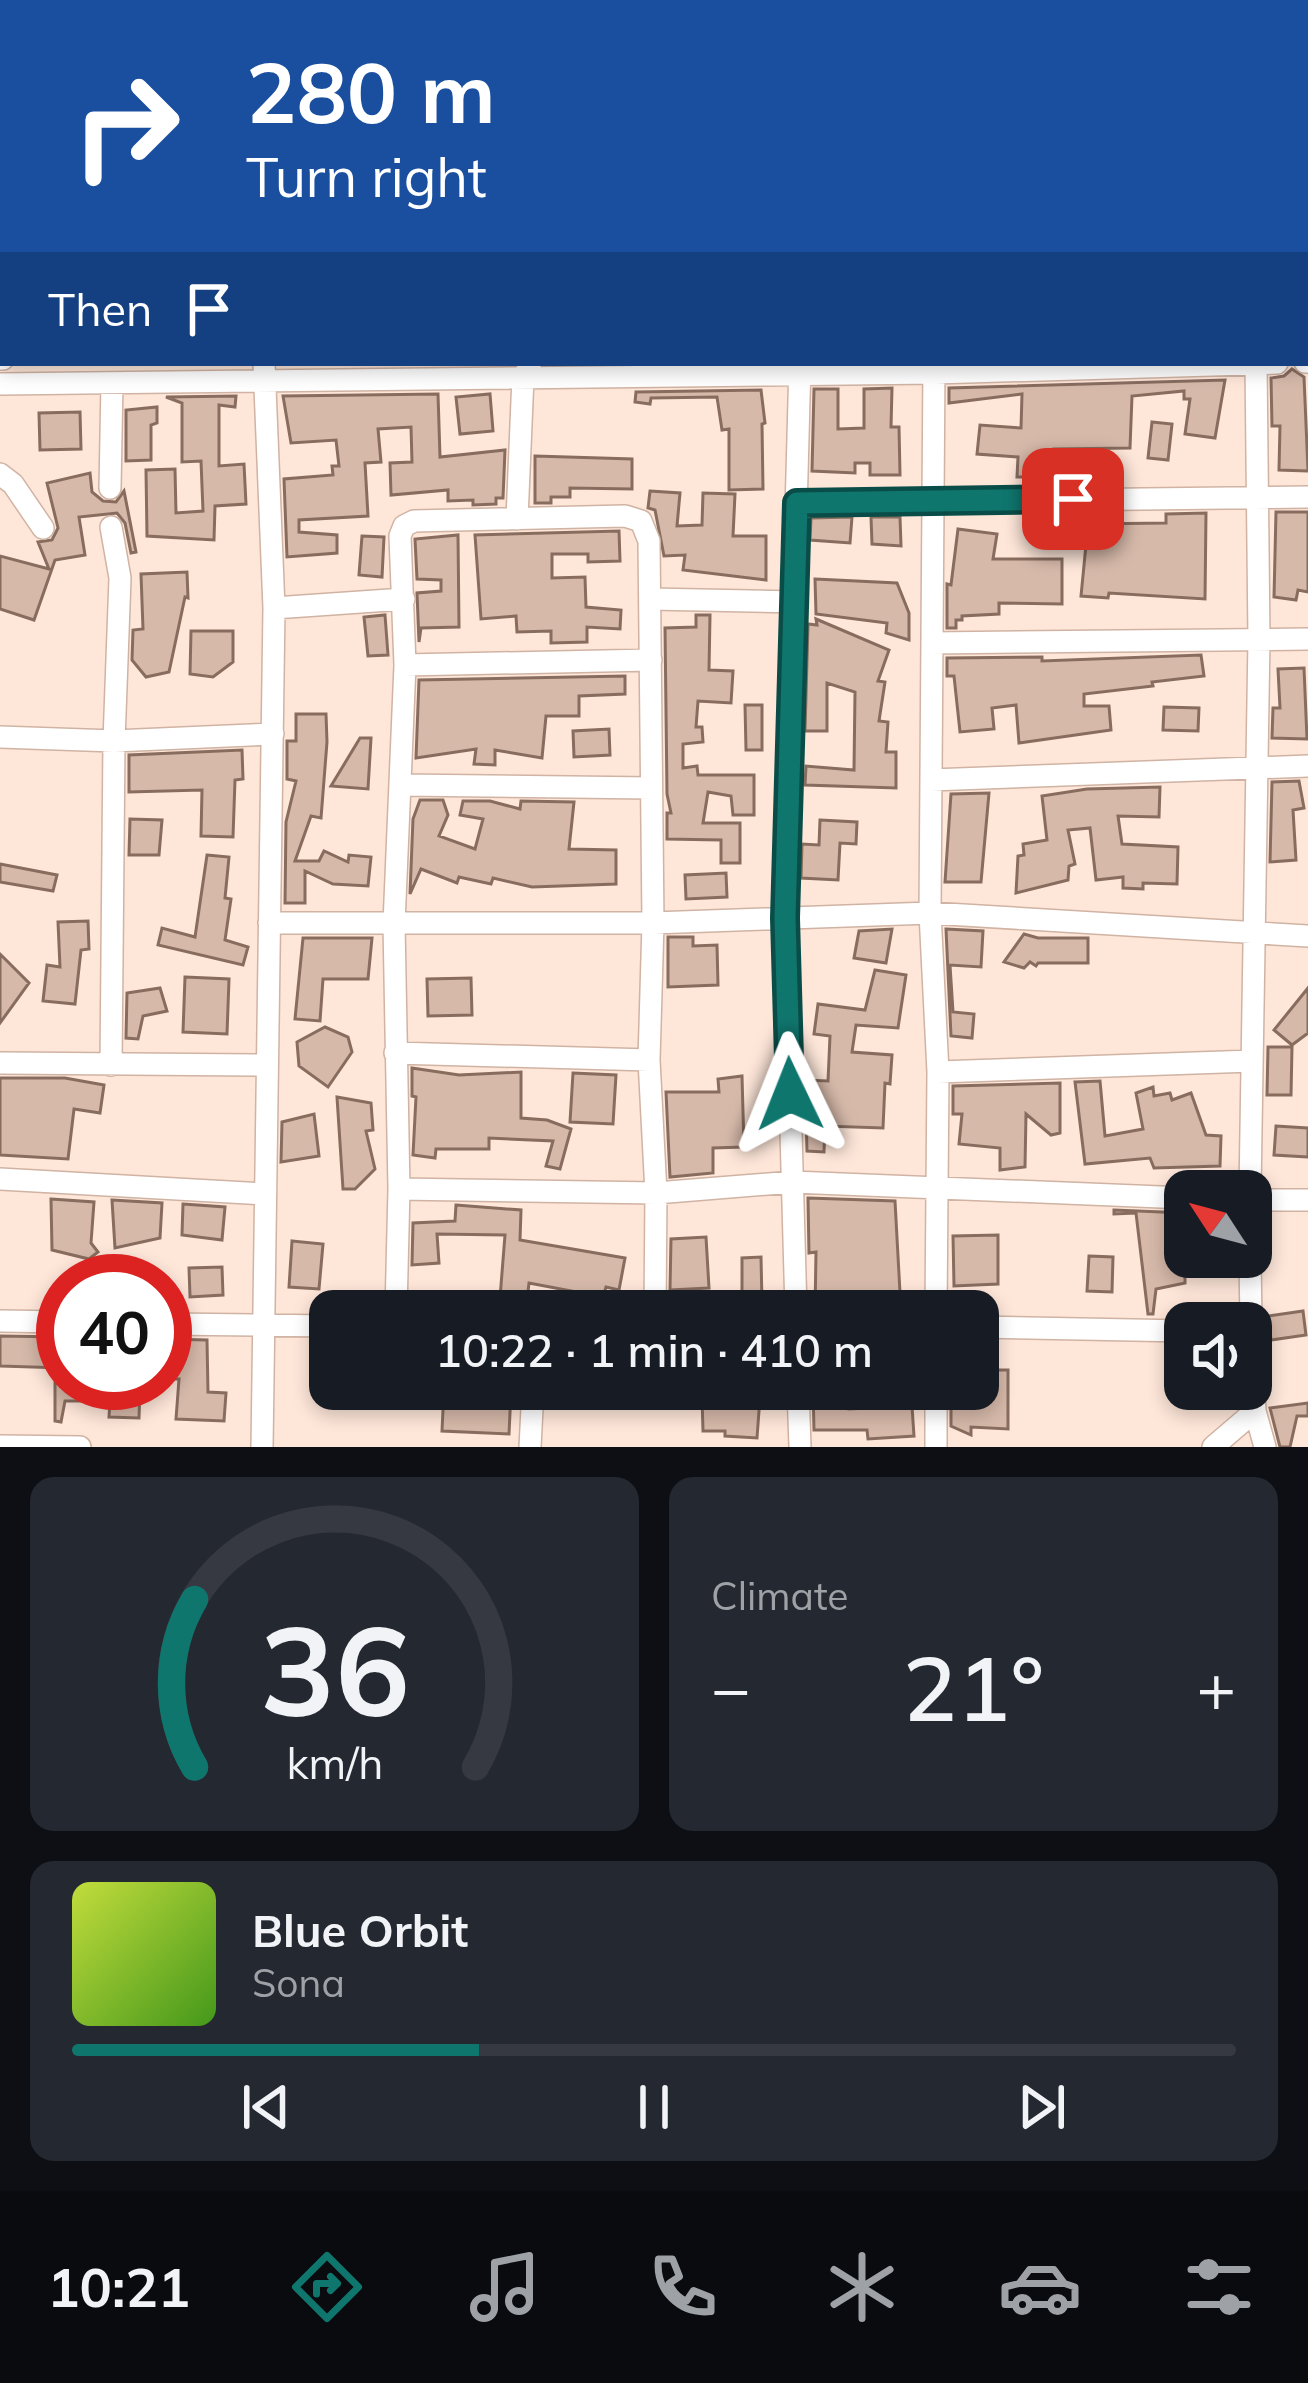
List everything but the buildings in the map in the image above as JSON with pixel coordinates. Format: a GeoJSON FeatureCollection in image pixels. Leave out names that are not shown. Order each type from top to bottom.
{"type":"FeatureCollection","features":[{"type":"Feature","properties":{"kind":"street"},"geometry":{"type":"LineString","coordinates":[[0,383],[112,383],[264,371],[1095,366]]}},
{"type":"Feature","properties":{"kind":"street"},"geometry":{"type":"LineString","coordinates":[[1250,1170],[1259,639],[1256,366]]}},
{"type":"Feature","properties":{"kind":"street"},"geometry":{"type":"LineString","coordinates":[[796,1290],[785,918],[800,368]]}},
{"type":"Feature","properties":{"kind":"street"},"geometry":{"type":"LineString","coordinates":[[934,368],[930,914],[938,1072],[936,1290]]}},
{"type":"Feature","properties":{"kind":"street"},"geometry":{"type":"LineString","coordinates":[[517,519],[527,370]]}},
{"type":"Feature","properties":{"kind":"street"},"geometry":{"type":"LineString","coordinates":[[262,1447],[274,608],[264,371]]}},
{"type":"Feature","properties":{"kind":"street"},"geometry":{"type":"LineString","coordinates":[[110,488],[112,383]]}},
{"type":"Feature","properties":{"kind":"street"},"geometry":{"type":"LineString","coordinates":[[0,474],[14,484],[43,528]]}},
{"type":"Feature","properties":{"kind":"street"},"geometry":{"type":"LineString","coordinates":[[797,503],[1308,496]]}},
{"type":"Feature","properties":{"kind":"street"},"geometry":{"type":"LineString","coordinates":[[397,1290],[394,924],[405,665],[400,536],[404,526],[415,521],[625,516],[641,521],[649,541],[653,923],[649,1060],[655,1290]]}},
{"type":"Feature","properties":{"kind":"street"},"geometry":{"type":"LineString","coordinates":[[111,527],[120,578],[111,1065]]}},
{"type":"Feature","properties":{"kind":"street"},"geometry":{"type":"LineString","coordinates":[[274,608],[404,599]]}},
{"type":"Feature","properties":{"kind":"street"},"geometry":{"type":"LineString","coordinates":[[650,599],[795,602]]}},
{"type":"Feature","properties":{"kind":"street"},"geometry":{"type":"LineString","coordinates":[[932,644],[1308,639]]}},
{"type":"Feature","properties":{"kind":"street"},"geometry":{"type":"LineString","coordinates":[[405,665],[651,660]]}},
{"type":"Feature","properties":{"kind":"street"},"geometry":{"type":"LineString","coordinates":[[0,737],[114,741],[273,734]]}},
{"type":"Feature","properties":{"kind":"street"},"geometry":{"type":"LineString","coordinates":[[931,780],[1308,766]]}},
{"type":"Feature","properties":{"kind":"street"},"geometry":{"type":"LineString","coordinates":[[402,785],[650,788]]}},
{"type":"Feature","properties":{"kind":"street"},"geometry":{"type":"LineString","coordinates":[[269,922],[653,923],[930,914],[1308,936]]}},
{"type":"Feature","properties":{"kind":"street"},"geometry":{"type":"LineString","coordinates":[[394,1052],[649,1060]]}},
{"type":"Feature","properties":{"kind":"street"},"geometry":{"type":"LineString","coordinates":[[938,1072],[1252,1061]]}},
{"type":"Feature","properties":{"kind":"street"},"geometry":{"type":"LineString","coordinates":[[0,1063],[266,1065]]}},
{"type":"Feature","properties":{"kind":"street"},"geometry":{"type":"LineString","coordinates":[[0,1179],[263,1194]]}},
{"type":"Feature","properties":{"kind":"street"},"geometry":{"type":"LineString","coordinates":[[399,1190],[656,1192],[793,1182],[1164,1197]]}},
{"type":"Feature","properties":{"kind":"street"},"geometry":{"type":"LineString","coordinates":[[1272,1200],[1308,1200]]}},
{"type":"Feature","properties":{"kind":"street"},"geometry":{"type":"LineString","coordinates":[[0,1322],[36,1322]]}},
{"type":"Feature","properties":{"kind":"street"},"geometry":{"type":"LineString","coordinates":[[192,1325],[309,1326]]}},
{"type":"Feature","properties":{"kind":"street"},"geometry":{"type":"LineString","coordinates":[[999,1327],[1164,1330]]}},
{"type":"Feature","properties":{"kind":"street"},"geometry":{"type":"LineString","coordinates":[[530,1447],[532,1410]]}},
{"type":"Feature","properties":{"kind":"street"},"geometry":{"type":"LineString","coordinates":[[799,1410],[800,1447]]}},
{"type":"Feature","properties":{"kind":"street"},"geometry":{"type":"LineString","coordinates":[[936,1410],[936,1447]]}},
{"type":"Feature","properties":{"kind":"street"},"geometry":{"type":"LineString","coordinates":[[1213,1447],[1256,1411],[1265,1447]]}},
{"type":"Feature","properties":{"kind":"street"},"geometry":{"type":"LineString","coordinates":[[0,1446],[80,1447]]}},
{"type":"Feature","properties":{"kind":"route"},"geometry":{"type":"LineString","coordinates":[[790,1094],[785,918],[797,503],[1073,499]]}}]}
